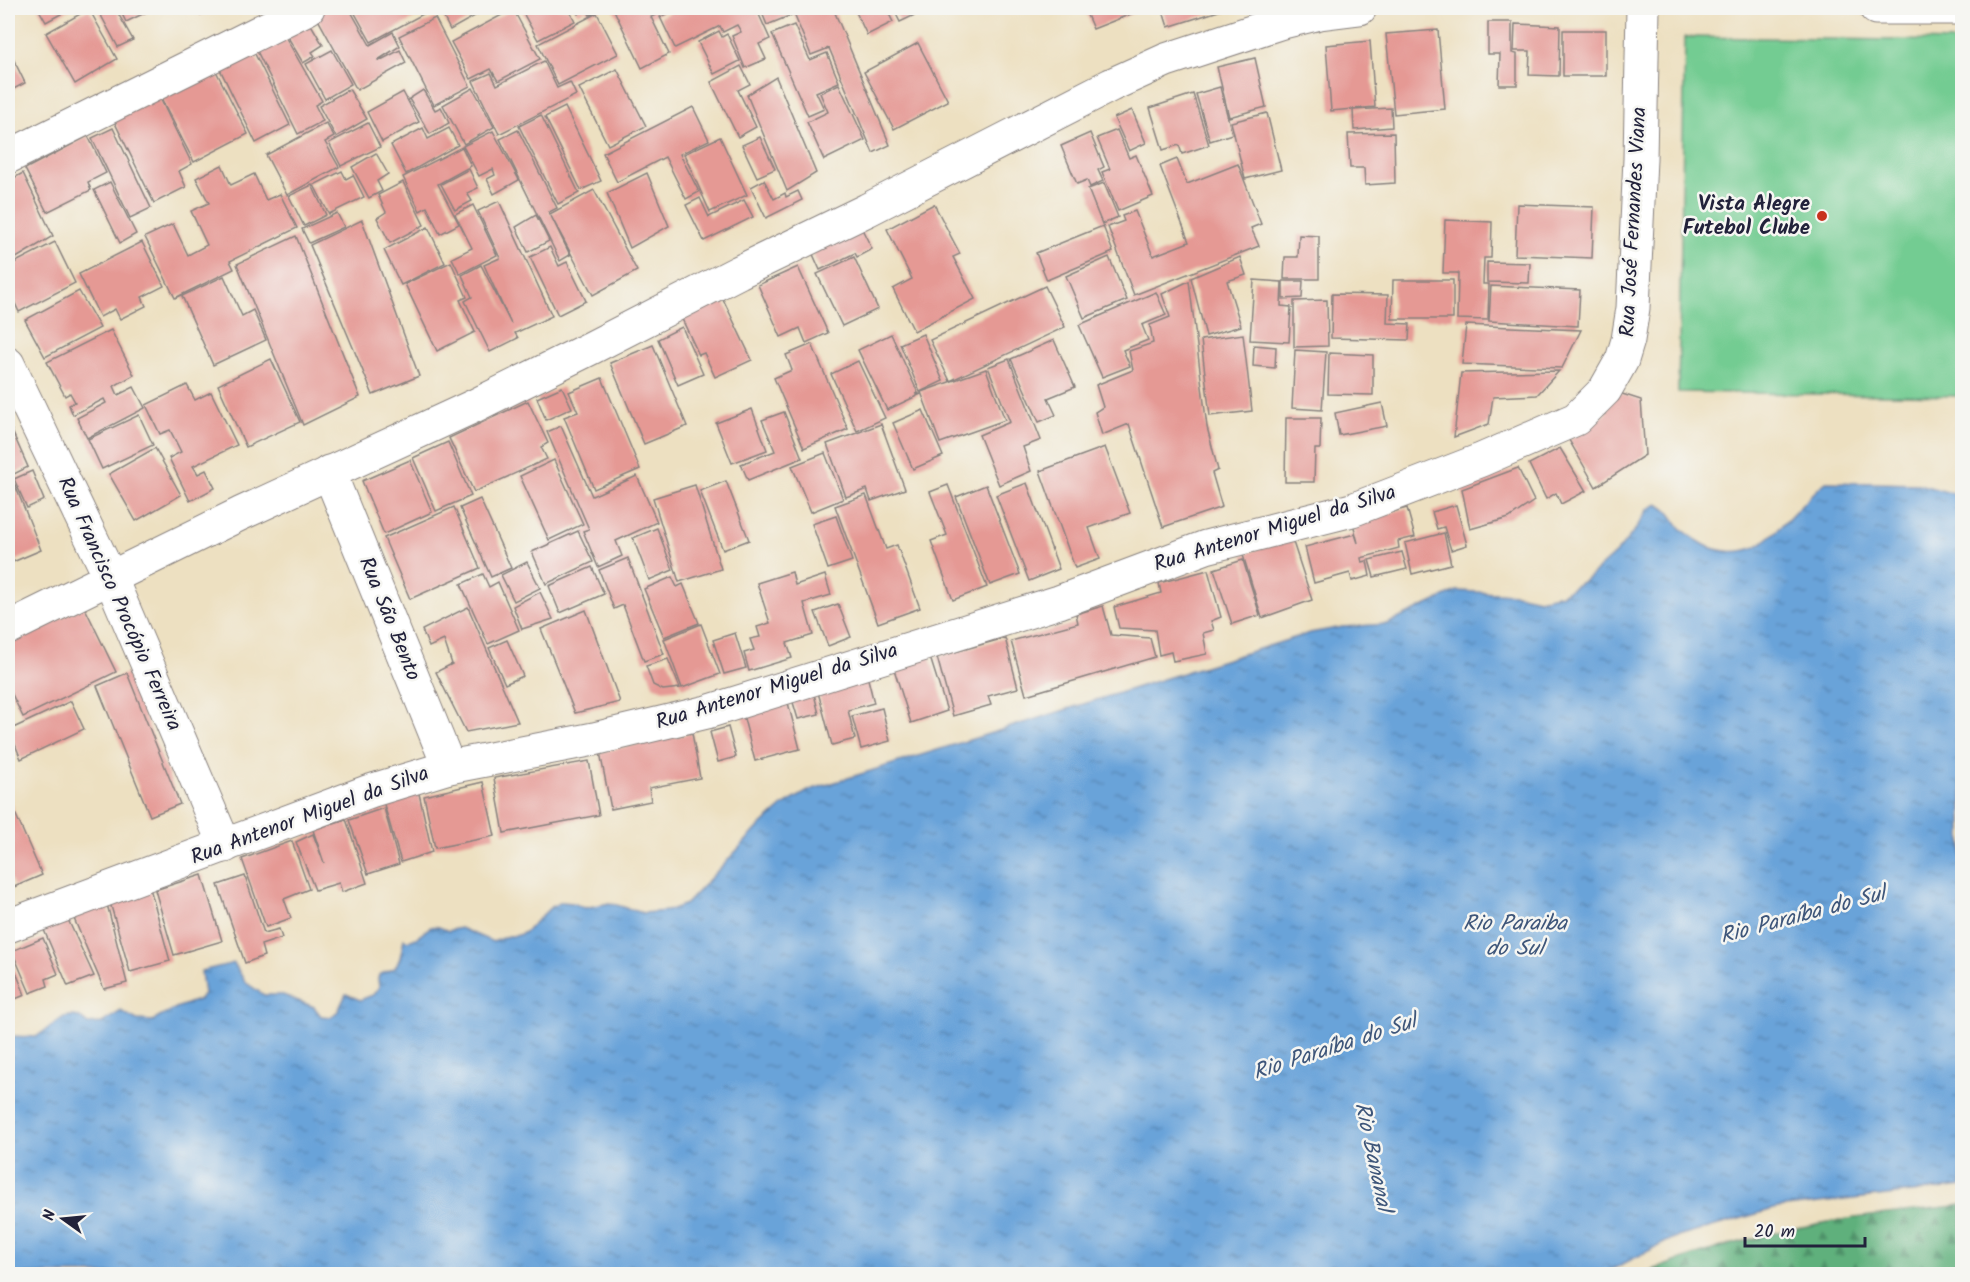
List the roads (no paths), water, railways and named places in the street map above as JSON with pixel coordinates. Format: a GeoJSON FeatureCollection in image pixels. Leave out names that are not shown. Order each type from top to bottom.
{"type":"FeatureCollection","features":[{"type":"Feature","properties":{"kind":"street"},"geometry":{"type":"LineString","coordinates":[[8,157],[308,8]]}},
{"type":"Feature","properties":{"kind":"street"},"geometry":{"type":"LineString","coordinates":[[8,628],[329,472],[474,406],[867,210],[1111,85],[1166,60],[1279,23],[1320,13],[1360,8]]}},
{"type":"Feature","properties":{"kind":"street","name":"Rua José Fernandes Viana"},"geometry":{"type":"LineString","coordinates":[[1544,434],[1576,419],[1591,406],[1615,374],[1628,340],[1633,308],[1643,8]]}},
{"type":"Feature","properties":{"kind":"street"},"geometry":{"type":"LineString","coordinates":[[1876,8],[1962,8]]}},
{"type":"Feature","properties":{"kind":"street","name":"Rua Francisco Procópio Ferreira"},"geometry":{"type":"LineString","coordinates":[[8,364],[111,579],[225,846]]}},
{"type":"Feature","properties":{"kind":"street","name":"Rua Antenor Miguel da Silva"},"geometry":{"type":"LineString","coordinates":[[8,926],[370,791],[449,767],[594,739],[707,712],[1059,602],[1206,547],[1352,510],[1544,434]]}},
{"type":"Feature","properties":{"kind":"street","name":"Rua São Bento"},"geometry":{"type":"LineString","coordinates":[[329,472],[449,767]]}},
{"type":"Feature","properties":{"kind":"water","name":"Rio Paraiba do Sul"},"geometry":{"type":"Polygon","coordinates":[[[1826,482],[1918,484],[1962,496],[1962,1186],[1777,1208],[1674,1238],[1603,1274],[8,1274],[8,1036],[36,1037],[64,1017],[72,1016],[79,1017],[88,1024],[102,1023],[121,1011],[137,1020],[153,1021],[176,1008],[200,999],[204,994],[201,971],[234,963],[245,982],[264,995],[283,995],[314,1007],[321,1016],[331,1017],[338,1011],[346,994],[360,1000],[373,995],[379,987],[379,975],[395,968],[400,958],[404,939],[408,941],[415,939],[431,927],[441,927],[448,931],[460,928],[493,942],[525,932],[551,907],[562,902],[573,903],[584,908],[610,903],[643,913],[667,911],[686,904],[758,828],[784,805],[810,790],[1310,633],[1343,627],[1387,624],[1457,591],[1516,594],[1539,599],[1562,594],[1587,579],[1617,552],[1636,529],[1648,509],[1658,504],[1682,529],[1708,547],[1734,551],[1747,550],[1772,535],[1826,482]]]}},
{"type":"Feature","properties":{"kind":"place","name":"Vista Alegre Futebol Clube"},"geometry":{"type":"Point","coordinates":[1822,216]}},
{"type":"Feature","properties":{"kind":"water label","name":"Rio Paraíba do Sul"},"geometry":{"type":"Point","coordinates":[1803,916]}},
{"type":"Feature","properties":{"kind":"water label","name":"Rio Paraíba do Sul"},"geometry":{"type":"Point","coordinates":[1335,1048]}},
{"type":"Feature","properties":{"kind":"water label","name":"Rio Bananal"},"geometry":{"type":"Point","coordinates":[1372,1157]}}]}
